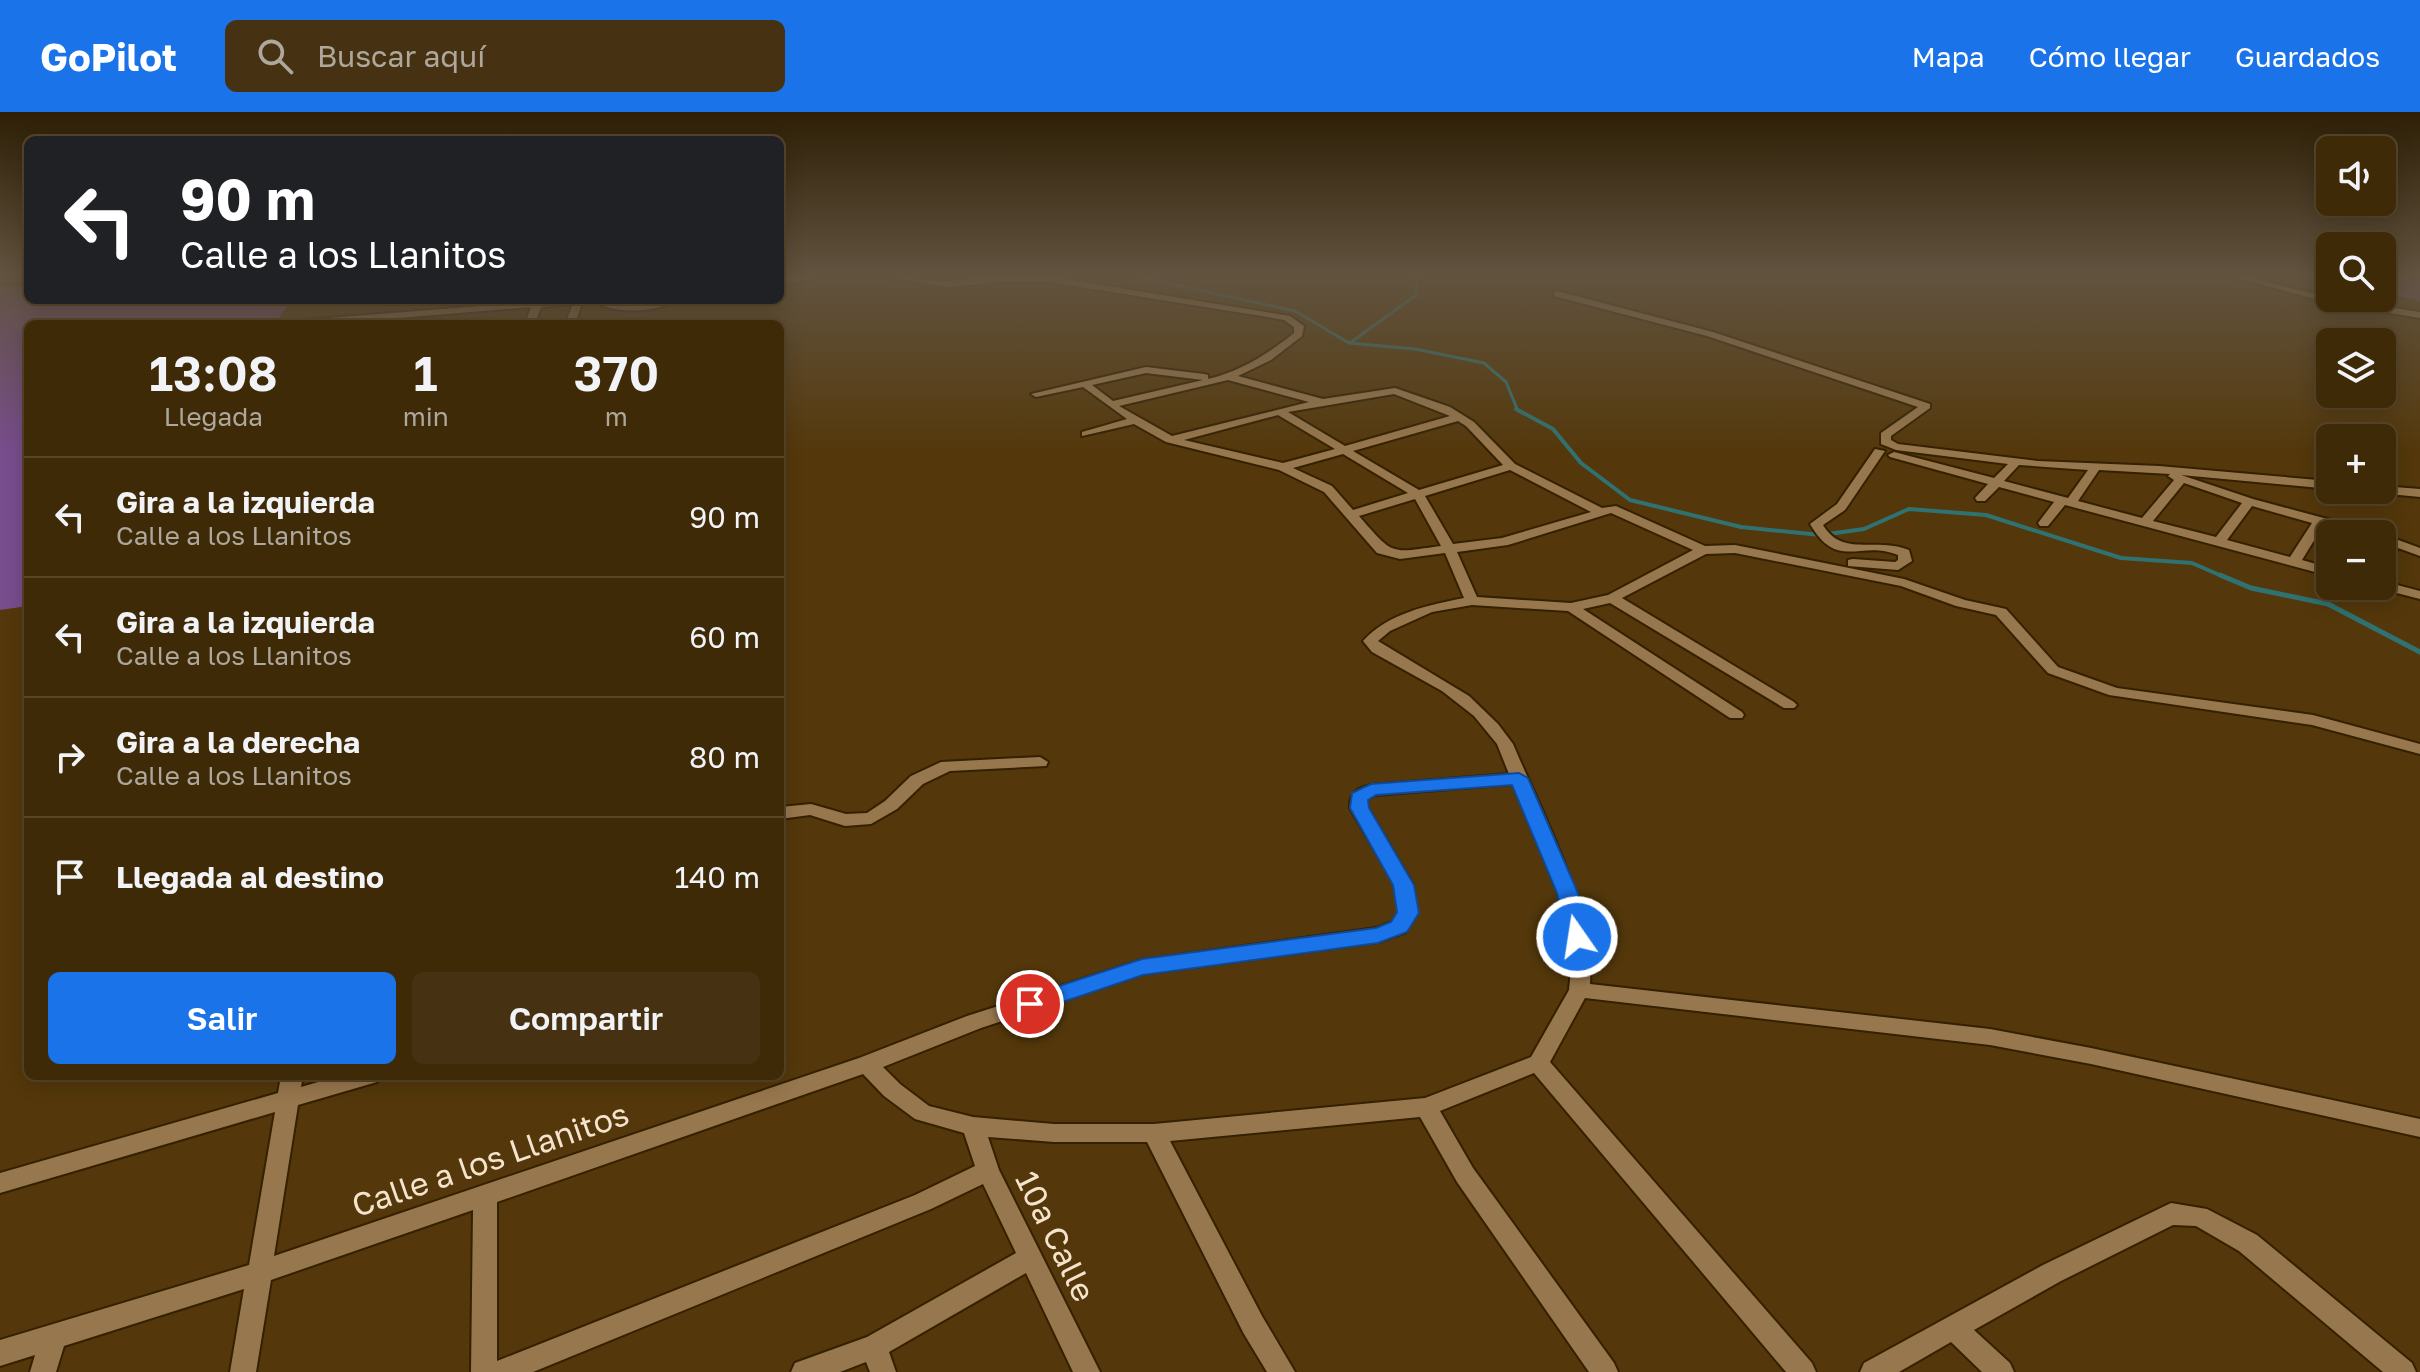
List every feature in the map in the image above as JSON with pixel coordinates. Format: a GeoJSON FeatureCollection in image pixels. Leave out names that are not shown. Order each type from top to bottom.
{"type":"FeatureCollection","features":[{"type":"Feature","properties":{"kind":"street"},"geometry":{"type":"LineString","coordinates":[[1112,404],[1222,378],[1268,358],[1297,336]]}},
{"type":"Feature","properties":{"kind":"street"},"geometry":{"type":"LineString","coordinates":[[1715,336],[1926,406],[1885,435],[1882,446],[1841,507],[1816,524],[1821,535],[1843,549],[1893,547],[1904,553],[1905,561],[1898,566],[1834,561],[1829,565]]}},
{"type":"Feature","properties":{"kind":"street"},"geometry":{"type":"LineString","coordinates":[[1036,394],[1146,370],[1273,387],[1322,403]]}},
{"type":"Feature","properties":{"kind":"street"},"geometry":{"type":"LineString","coordinates":[[1084,383],[1135,420],[1177,441],[1283,467],[1328,489],[1382,550],[1391,554],[1503,542],[1599,511],[1619,511],[1703,550]]}},
{"type":"Feature","properties":{"kind":"street"},"geometry":{"type":"LineString","coordinates":[[1177,441],[1322,403],[1395,391],[1460,417],[1511,466],[1599,511]]}},
{"type":"Feature","properties":{"kind":"street"},"geometry":{"type":"LineString","coordinates":[[1288,412],[1418,494],[1449,548],[1472,601]]}},
{"type":"Feature","properties":{"kind":"street"},"geometry":{"type":"LineString","coordinates":[[1283,467],[1460,417]]}},
{"type":"Feature","properties":{"kind":"street"},"geometry":{"type":"LineString","coordinates":[[1086,434],[1135,420]]}},
{"type":"Feature","properties":{"kind":"street"},"geometry":{"type":"LineString","coordinates":[[1882,446],[2095,468],[2159,469],[2316,484]]}},
{"type":"Feature","properties":{"kind":"street"},"geometry":{"type":"LineString","coordinates":[[1882,446],[1997,483],[2316,568]]}},
{"type":"Feature","properties":{"kind":"street"},"geometry":{"type":"LineString","coordinates":[[1981,498],[2017,461]]}},
{"type":"Feature","properties":{"kind":"street"},"geometry":{"type":"LineString","coordinates":[[1352,514],[1511,466]]}},
{"type":"Feature","properties":{"kind":"street"},"geometry":{"type":"LineString","coordinates":[[1923,477],[1937,466]]}},
{"type":"Feature","properties":{"kind":"street"},"geometry":{"type":"LineString","coordinates":[[2044,523],[2095,468]]}},
{"type":"Feature","properties":{"kind":"street"},"geometry":{"type":"LineString","coordinates":[[2159,469],[2249,502],[2316,521]]}},
{"type":"Feature","properties":{"kind":"street"},"geometry":{"type":"LineString","coordinates":[[2144,523],[2181,479]]}},
{"type":"Feature","properties":{"kind":"street"},"geometry":{"type":"LineString","coordinates":[[2396,491],[2420,493]]}},
{"type":"Feature","properties":{"kind":"street"},"geometry":{"type":"LineString","coordinates":[[2219,542],[2249,502]]}},
{"type":"Feature","properties":{"kind":"street"},"geometry":{"type":"LineString","coordinates":[[2294,562],[2316,527]]}},
{"type":"Feature","properties":{"kind":"street"},"geometry":{"type":"LineString","coordinates":[[2396,543],[2420,552]]}},
{"type":"Feature","properties":{"kind":"street"},"geometry":{"type":"LineString","coordinates":[[867,1064],[892,1090],[923,1113],[973,1126],[1054,1133],[1154,1133],[1426,1107],[1538,1063],[1556,1036],[1579,990],[1582,960],[1567,893],[1505,744],[1477,708],[1377,649],[1370,641],[1385,628],[1428,609],[1472,601],[1571,607],[1612,598],[1703,550],[1735,549],[1829,565],[1904,583],[1961,603],[2001,612],[2053,670],[2114,692],[2313,720],[2420,749]]}},
{"type":"Feature","properties":{"kind":"street"},"geometry":{"type":"LineString","coordinates":[[2396,589],[2420,595]]}},
{"type":"Feature","properties":{"kind":"street"},"geometry":{"type":"LineString","coordinates":[[1612,598],[1789,705]]}},
{"type":"Feature","properties":{"kind":"street"},"geometry":{"type":"LineString","coordinates":[[1571,607],[1736,715]]}},
{"type":"Feature","properties":{"kind":"street"},"geometry":{"type":"LineString","coordinates":[[784,812],[811,809],[845,820],[871,818],[891,805],[917,780],[947,766],[1040,762]]}},
{"type":"Feature","properties":{"kind":"street","name":"Calle a los Llanitos"},"geometry":{"type":"LineString","coordinates":[[0,1353],[259,1273],[867,1064],[974,1022],[1142,967],[1378,935],[1399,927],[1408,913],[1404,885],[1359,808],[1358,797],[1371,790],[1519,778]]}},
{"type":"Feature","properties":{"kind":"street"},"geometry":{"type":"LineString","coordinates":[[1579,990],[1990,1037],[2420,1128]]}},
{"type":"Feature","properties":{"kind":"street"},"geometry":{"type":"LineString","coordinates":[[1538,1063],[1803,1372]]}},
{"type":"Feature","properties":{"kind":"street"},"geometry":{"type":"LineString","coordinates":[[243,1372],[291,1080]]}},
{"type":"Feature","properties":{"kind":"street"},"geometry":{"type":"LineString","coordinates":[[0,1183],[356,1080]]}},
{"type":"Feature","properties":{"kind":"street"},"geometry":{"type":"LineString","coordinates":[[1426,1107],[1465,1175],[1605,1372]]}},
{"type":"Feature","properties":{"kind":"street","name":"10a Calle"},"geometry":{"type":"LineString","coordinates":[[973,1126],[988,1171],[1087,1372]]}},
{"type":"Feature","properties":{"kind":"street"},"geometry":{"type":"LineString","coordinates":[[1154,1133],[1253,1325],[1282,1372]]}},
{"type":"Feature","properties":{"kind":"street"},"geometry":{"type":"LineString","coordinates":[[501,1372],[923,1202],[988,1171]]}},
{"type":"Feature","properties":{"kind":"street"},"geometry":{"type":"LineString","coordinates":[[484,1372],[485,1195]]}},
{"type":"Feature","properties":{"kind":"street"},"geometry":{"type":"LineString","coordinates":[[1873,1372],[2052,1273],[2171,1214],[2199,1216],[2248,1243],[2403,1372]]}},
{"type":"Feature","properties":{"kind":"street"},"geometry":{"type":"LineString","coordinates":[[804,1372],[874,1347],[1031,1257]]}},
{"type":"Feature","properties":{"kind":"street"},"geometry":{"type":"LineString","coordinates":[[1954,1328],[2001,1372]]}},
{"type":"Feature","properties":{"kind":"street"},"geometry":{"type":"LineString","coordinates":[[43,1372],[54,1335]]}},
{"type":"Feature","properties":{"kind":"street"},"geometry":{"type":"LineString","coordinates":[[874,1347],[883,1372]]}},
{"type":"Feature","properties":{"kind":"shaded area"},"geometry":{"type":"Polygon","coordinates":[[[0,336],[24,336],[24,607],[0,610],[0,336]]]}},
{"type":"Feature","properties":{"kind":"waterway"},"geometry":{"type":"LineString","coordinates":[[1337,336],[1349,343],[1415,349],[1484,363],[1506,382],[1518,410]]}},
{"type":"Feature","properties":{"kind":"waterway"},"geometry":{"type":"LineString","coordinates":[[1350,343],[1360,336]]}},
{"type":"Feature","properties":{"kind":"waterway"},"geometry":{"type":"LineString","coordinates":[[1518,410],[1553,429],[1581,463],[1630,500],[1741,527],[1821,535],[1864,529],[1909,509],[1986,515],[2121,558],[2192,563],[2224,577]]}},
{"type":"Feature","properties":{"kind":"waterway"},"geometry":{"type":"LineString","coordinates":[[2220,575],[2251,588],[2328,604],[2420,652]]}},
{"type":"Feature","properties":{"kind":"route"},"geometry":{"type":"LineString","coordinates":[[1030,1004],[1142,967],[1378,935],[1399,927],[1408,913],[1404,885],[1359,808],[1358,797],[1371,790],[1519,778],[1567,893],[1577,937]]}}]}
